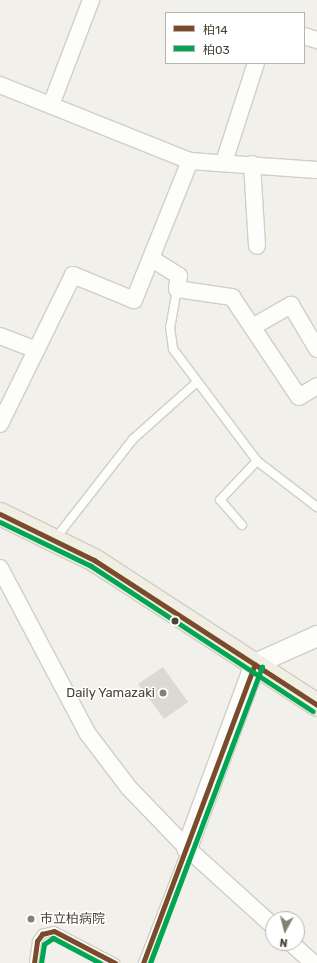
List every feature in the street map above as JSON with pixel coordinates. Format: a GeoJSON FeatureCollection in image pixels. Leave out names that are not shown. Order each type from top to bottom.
{"type":"FeatureCollection","features":[{"type":"Feature","properties":{"kind":"main road"},"geometry":{"type":"LineString","coordinates":[[0,514],[54,540],[134,585],[317,705]]}},
{"type":"Feature","properties":{"kind":"street"},"geometry":{"type":"LineString","coordinates":[[51,105],[91,0]]}},
{"type":"Feature","properties":{"kind":"street"},"geometry":{"type":"LineString","coordinates":[[305,36],[317,40]]}},
{"type":"Feature","properties":{"kind":"street"},"geometry":{"type":"LineString","coordinates":[[224,162],[256,64]]}},
{"type":"Feature","properties":{"kind":"street"},"geometry":{"type":"LineString","coordinates":[[0,85],[190,161],[224,162],[317,170]]}},
{"type":"Feature","properties":{"kind":"street"},"geometry":{"type":"LineString","coordinates":[[0,422],[73,275],[134,300],[152,259],[190,161]]}},
{"type":"Feature","properties":{"kind":"street"},"geometry":{"type":"LineString","coordinates":[[252,164],[257,246]]}},
{"type":"Feature","properties":{"kind":"street"},"geometry":{"type":"LineString","coordinates":[[152,259],[179,276],[177,289],[232,297],[254,326],[299,397],[317,386]]}},
{"type":"Feature","properties":{"kind":"street"},"geometry":{"type":"LineString","coordinates":[[254,326],[291,305],[317,349]]}},
{"type":"Feature","properties":{"kind":"street"},"geometry":{"type":"LineString","coordinates":[[0,336],[36,350]]}},
{"type":"Feature","properties":{"kind":"street"},"geometry":{"type":"LineString","coordinates":[[0,568],[88,734],[129,788],[187,848],[265,919]]}},
{"type":"Feature","properties":{"kind":"street"},"geometry":{"type":"LineString","coordinates":[[187,848],[255,664],[317,636]]}},
{"type":"Feature","properties":{"kind":"street"},"geometry":{"type":"LineString","coordinates":[[300,951],[313,963]]}},
{"type":"Feature","properties":{"kind":"lane"},"geometry":{"type":"LineString","coordinates":[[177,289],[170,327],[173,349],[257,461],[317,507]]}},
{"type":"Feature","properties":{"kind":"lane"},"geometry":{"type":"LineString","coordinates":[[54,540],[133,439],[197,382]]}},
{"type":"Feature","properties":{"kind":"lane"},"geometry":{"type":"LineString","coordinates":[[242,525],[220,500],[257,461]]}},
{"type":"Feature","properties":{"kind":"lane"},"geometry":{"type":"LineString","coordinates":[[143,963],[187,848]]}},
{"type":"Feature","properties":{"kind":"lane"},"geometry":{"type":"LineString","coordinates":[[34,963],[37,941],[42,934],[54,932],[115,963]]}},
{"type":"Feature","properties":{"kind":"building","name":"Daily Yamazaki"},"geometry":{"type":"Polygon","coordinates":[[[163,667],[188,702],[164,719],[138,684],[163,667]]]}},
{"type":"Feature","properties":{"kind":"transit line","name":"柏14"},"geometry":{"type":"LineString","coordinates":[[0,514],[94,560],[317,705]]}},
{"type":"Feature","properties":{"kind":"transit line","name":"柏03"},"geometry":{"type":"LineString","coordinates":[[0,522],[91,566],[313,711]]}},
{"type":"Feature","properties":{"kind":"transit line","name":"柏14"},"geometry":{"type":"LineString","coordinates":[[143,963],[255,664]]}},
{"type":"Feature","properties":{"kind":"transit line","name":"柏03"},"geometry":{"type":"LineString","coordinates":[[150,963],[262,666]]}},
{"type":"Feature","properties":{"kind":"transit line","name":"柏14"},"geometry":{"type":"LineString","coordinates":[[34,963],[37,941],[42,934],[54,931],[115,963]]}},
{"type":"Feature","properties":{"kind":"transit line","name":"柏03"},"geometry":{"type":"LineString","coordinates":[[41,963],[44,944],[53,938],[100,963]]}},
{"type":"Feature","properties":{"kind":"place","name":"Daily Yamazaki"},"geometry":{"type":"Point","coordinates":[163,693]}},
{"type":"Feature","properties":{"kind":"place","name":"市立柏病院"},"geometry":{"type":"Point","coordinates":[31,919]}}]}
